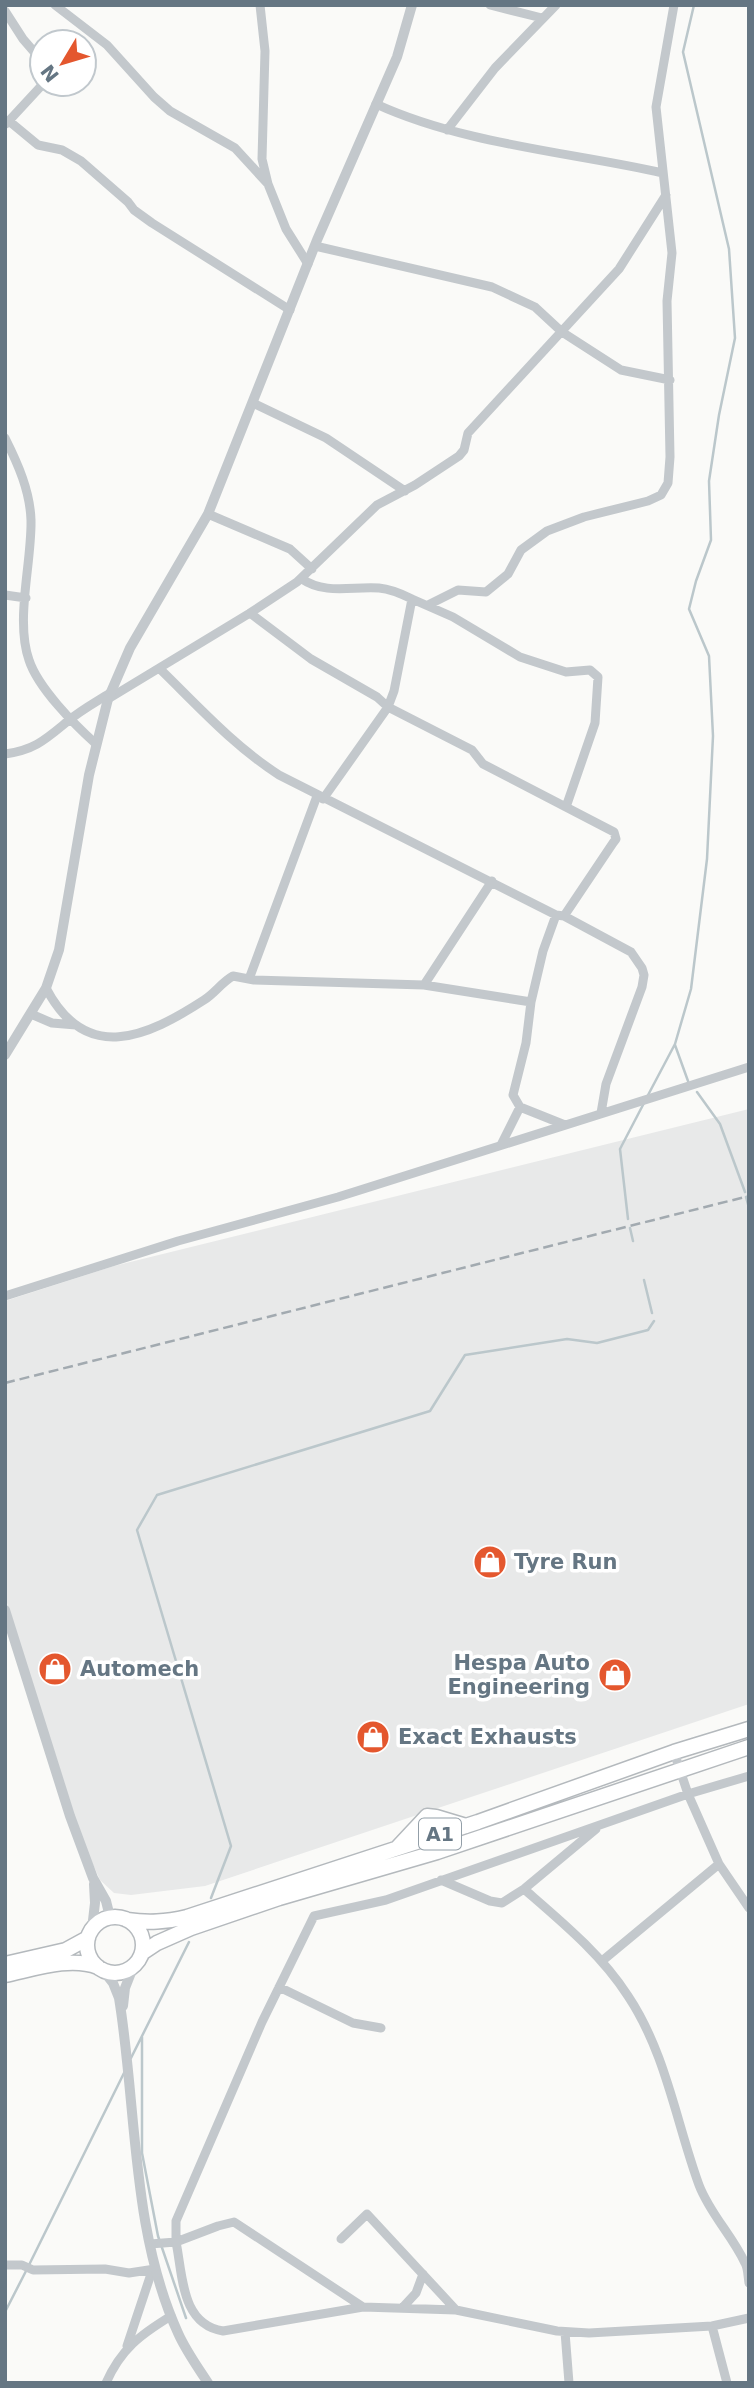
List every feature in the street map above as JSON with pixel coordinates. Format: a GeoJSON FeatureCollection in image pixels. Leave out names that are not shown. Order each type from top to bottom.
{"type":"FeatureCollection","features":[{"type":"Feature","properties":{"kind":"highway","name":"A1"},"geometry":{"type":"LineString","coordinates":[[110,1917],[162,1923],[187,1917],[466,1826],[674,1752],[749,1729]]}},
{"type":"Feature","properties":{"kind":"highway","name":"A1"},"geometry":{"type":"LineString","coordinates":[[5,1975],[69,1963],[90,1964],[118,1972],[157,1943],[191,1928],[279,1898],[438,1852],[749,1746]]}},
{"type":"Feature","properties":{"kind":"highway"},"geometry":{"type":"LineString","coordinates":[[398,1848],[427,1816],[436,1816],[466,1826]]}},
{"type":"Feature","properties":{"kind":"highway"},"geometry":{"type":"LineString","coordinates":[[5,1964],[66,1950],[90,1934],[100,1921],[110,1917]]}},
{"type":"Feature","properties":{"kind":"highway"},"geometry":{"type":"LineString","coordinates":[[127,1920],[141,1934],[138,1959]]}},
{"type":"Feature","properties":{"kind":"highway"},"geometry":{"type":"LineString","coordinates":[[90,1934],[89,1954],[100,1968]]}},
{"type":"Feature","properties":{"kind":"street"},"geometry":{"type":"LineString","coordinates":[[55,5],[107,45],[170,111],[235,148],[268,184]]}},
{"type":"Feature","properties":{"kind":"street"},"geometry":{"type":"LineString","coordinates":[[260,5],[265,51],[262,159],[268,184],[286,229],[308,264]]}},
{"type":"Feature","properties":{"kind":"street"},"geometry":{"type":"LineString","coordinates":[[5,1055],[46,988],[62,937],[96,744],[110,696],[130,648],[208,514],[314,246],[397,57],[412,5]]}},
{"type":"Feature","properties":{"kind":"street"},"geometry":{"type":"LineString","coordinates":[[490,5],[542,18]]}},
{"type":"Feature","properties":{"kind":"street"},"geometry":{"type":"LineString","coordinates":[[447,130],[495,68],[555,5]]}},
{"type":"Feature","properties":{"kind":"street"},"geometry":{"type":"LineString","coordinates":[[428,605],[458,590],[477,593],[492,589],[508,574],[521,550],[547,531],[584,517],[648,502],[661,495],[668,483],[670,380],[667,358],[667,301],[672,253],[656,107],[674,5]]}},
{"type":"Feature","properties":{"kind":"street"},"geometry":{"type":"LineString","coordinates":[[5,11],[28,45]]}},
{"type":"Feature","properties":{"kind":"street"},"geometry":{"type":"LineString","coordinates":[[30,98],[7,122],[38,145],[62,150],[81,161],[152,223],[290,310]]}},
{"type":"Feature","properties":{"kind":"street"},"geometry":{"type":"LineString","coordinates":[[376,104],[447,130],[663,173]]}},
{"type":"Feature","properties":{"kind":"street"},"geometry":{"type":"LineString","coordinates":[[5,754],[32,748],[69,720],[160,669],[302,579],[377,505],[405,491],[459,456],[464,450],[468,433],[619,269],[666,195]]}},
{"type":"Feature","properties":{"kind":"street"},"geometry":{"type":"LineString","coordinates":[[314,246],[492,288],[535,307],[562,332],[621,370],[670,380]]}},
{"type":"Feature","properties":{"kind":"street"},"geometry":{"type":"LineString","coordinates":[[253,403],[326,438],[405,491]]}},
{"type":"Feature","properties":{"kind":"street"},"geometry":{"type":"LineString","coordinates":[[5,438],[22,471],[31,519],[24,626],[28,659],[69,720],[96,744]]}},
{"type":"Feature","properties":{"kind":"street"},"geometry":{"type":"LineString","coordinates":[[208,514],[290,549],[312,569]]}},
{"type":"Feature","properties":{"kind":"street"},"geometry":{"type":"LineString","coordinates":[[302,579],[314,587],[380,588],[400,593],[453,617],[520,657],[566,672],[590,670],[598,677],[595,723],[566,807]]}},
{"type":"Feature","properties":{"kind":"street"},"geometry":{"type":"LineString","coordinates":[[5,595],[26,597]]}},
{"type":"Feature","properties":{"kind":"street"},"geometry":{"type":"LineString","coordinates":[[249,979],[320,797],[388,707],[394,691],[412,599]]}},
{"type":"Feature","properties":{"kind":"street"},"geometry":{"type":"LineString","coordinates":[[250,613],[311,659],[377,697],[388,707],[472,750],[483,764],[611,830],[616,839],[560,916],[543,951],[531,1002],[526,1043],[513,1095],[520,1107],[565,1125]]}},
{"type":"Feature","properties":{"kind":"street"},"geometry":{"type":"LineString","coordinates":[[160,669],[256,760],[320,797],[631,952],[638,960],[644,975],[642,987],[606,1084],[601,1113]]}},
{"type":"Feature","properties":{"kind":"street"},"geometry":{"type":"LineString","coordinates":[[424,985],[492,881]]}},
{"type":"Feature","properties":{"kind":"street"},"geometry":{"type":"LineString","coordinates":[[46,988],[59,1009],[76,1025],[95,1035],[114,1039],[138,1034],[207,998],[233,976],[249,979],[424,985],[531,1002]]}},
{"type":"Feature","properties":{"kind":"street"},"geometry":{"type":"LineString","coordinates":[[32,1014],[52,1023],[76,1025]]}},
{"type":"Feature","properties":{"kind":"street"},"geometry":{"type":"LineString","coordinates":[[5,1297],[178,1241],[338,1197],[749,1067]]}},
{"type":"Feature","properties":{"kind":"street"},"geometry":{"type":"LineString","coordinates":[[500,1145],[520,1107]]}},
{"type":"Feature","properties":{"kind":"street"},"geometry":{"type":"LineString","coordinates":[[5,1610],[70,1816],[93,1878],[106,1901],[110,1917]]}},
{"type":"Feature","properties":{"kind":"street"},"geometry":{"type":"LineString","coordinates":[[674,1752],[688,1794],[719,1864],[749,1908]]}},
{"type":"Feature","properties":{"kind":"street"},"geometry":{"type":"LineString","coordinates":[[749,1776],[688,1794],[386,1900],[314,1916],[279,1987],[176,2221],[176,2242],[188,2304],[199,2322],[223,2331],[363,2307],[456,2309],[565,2332],[590,2333],[712,2326],[749,2318]]}},
{"type":"Feature","properties":{"kind":"street"},"geometry":{"type":"LineString","coordinates":[[441,1881],[498,1903],[524,1889],[600,1825]]}},
{"type":"Feature","properties":{"kind":"street"},"geometry":{"type":"LineString","coordinates":[[602,1961],[719,1864]]}},
{"type":"Feature","properties":{"kind":"street"},"geometry":{"type":"LineString","coordinates":[[90,1934],[95,1903],[93,1878]]}},
{"type":"Feature","properties":{"kind":"street"},"geometry":{"type":"LineString","coordinates":[[524,1889],[602,1961],[630,1998],[653,2044],[675,2103],[699,2184],[710,2208],[748,2264],[749,2283]]}},
{"type":"Feature","properties":{"kind":"street"},"geometry":{"type":"LineString","coordinates":[[122,2018],[125,1988],[138,1959]]}},
{"type":"Feature","properties":{"kind":"street"},"geometry":{"type":"LineString","coordinates":[[100,1968],[113,1983],[119,1998],[154,2270],[189,2354],[208,2383]]}},
{"type":"Feature","properties":{"kind":"street"},"geometry":{"type":"LineString","coordinates":[[279,1987],[352,2023],[382,2028]]}},
{"type":"Feature","properties":{"kind":"street"},"geometry":{"type":"LineString","coordinates":[[341,2239],[367,2214],[456,2309]]}},
{"type":"Feature","properties":{"kind":"street"},"geometry":{"type":"LineString","coordinates":[[150,2244],[176,2242],[234,2222],[363,2307]]}},
{"type":"Feature","properties":{"kind":"street"},"geometry":{"type":"LineString","coordinates":[[5,2265],[22,2265],[33,2270],[105,2269],[129,2273],[154,2270]]}},
{"type":"Feature","properties":{"kind":"street"},"geometry":{"type":"LineString","coordinates":[[106,2383],[127,2347],[154,2270]]}},
{"type":"Feature","properties":{"kind":"street"},"geometry":{"type":"LineString","coordinates":[[403,2307],[416,2293],[423,2274]]}},
{"type":"Feature","properties":{"kind":"street"},"geometry":{"type":"LineString","coordinates":[[127,2347],[171,2316]]}},
{"type":"Feature","properties":{"kind":"street"},"geometry":{"type":"LineString","coordinates":[[712,2326],[727,2383]]}},
{"type":"Feature","properties":{"kind":"street"},"geometry":{"type":"LineString","coordinates":[[565,2332],[569,2383]]}},
{"type":"Feature","properties":{"kind":"shaded area"},"geometry":{"type":"Polygon","coordinates":[[[749,1109],[749,1704],[205,1886],[131,1895],[114,1893],[100,1880],[84,1845],[5,1597],[5,1301],[114,1266],[749,1109]]]}},
{"type":"Feature","properties":{"kind":"waterway"},"geometry":{"type":"LineString","coordinates":[[647,1097],[675,1044],[691,989],[707,859],[713,736],[709,656],[689,609],[711,540],[709,481],[735,338],[729,249],[683,52],[694,5]]}},
{"type":"Feature","properties":{"kind":"waterway"},"geometry":{"type":"LineString","coordinates":[[675,1045],[688,1081]]}},
{"type":"Feature","properties":{"kind":"waterway"},"geometry":{"type":"LineString","coordinates":[[697,1092],[720,1124],[745,1192]]}},
{"type":"Feature","properties":{"kind":"waterway"},"geometry":{"type":"LineString","coordinates":[[628,1219],[620,1149],[644,1103]]}},
{"type":"Feature","properties":{"kind":"waterway"},"geometry":{"type":"LineString","coordinates":[[746,1197],[749,1208]]}},
{"type":"Feature","properties":{"kind":"waterway"},"geometry":{"type":"LineString","coordinates":[[630,1228],[633,1241]]}},
{"type":"Feature","properties":{"kind":"waterway"},"geometry":{"type":"LineString","coordinates":[[644,1280],[652,1313]]}},
{"type":"Feature","properties":{"kind":"waterway"},"geometry":{"type":"LineString","coordinates":[[211,1898],[231,1846],[137,1530],[157,1495],[430,1411],[465,1355],[567,1339],[597,1343],[648,1330],[654,1321]]}},
{"type":"Feature","properties":{"kind":"waterway"},"geometry":{"type":"LineString","coordinates":[[131,2058],[189,1942]]}},
{"type":"Feature","properties":{"kind":"waterway"},"geometry":{"type":"LineString","coordinates":[[142,2037],[142,2153],[158,2236],[186,2318]]}},
{"type":"Feature","properties":{"kind":"waterway"},"geometry":{"type":"LineString","coordinates":[[29,2265],[124,2073]]}},
{"type":"Feature","properties":{"kind":"waterway"},"geometry":{"type":"LineString","coordinates":[[5,2312],[26,2271]]}},
{"type":"Feature","properties":{"kind":"railway"},"geometry":{"type":"LineString","coordinates":[[5,1383],[749,1196]]}},
{"type":"Feature","properties":{"kind":"place","name":"Tyre Run"},"geometry":{"type":"Point","coordinates":[490,1562]}},
{"type":"Feature","properties":{"kind":"place","name":"Automech"},"geometry":{"type":"Point","coordinates":[55,1669]}},
{"type":"Feature","properties":{"kind":"place","name":"Hespa Auto Engineering"},"geometry":{"type":"Point","coordinates":[615,1675]}},
{"type":"Feature","properties":{"kind":"place","name":"Exact Exhausts"},"geometry":{"type":"Point","coordinates":[373,1737]}}]}
